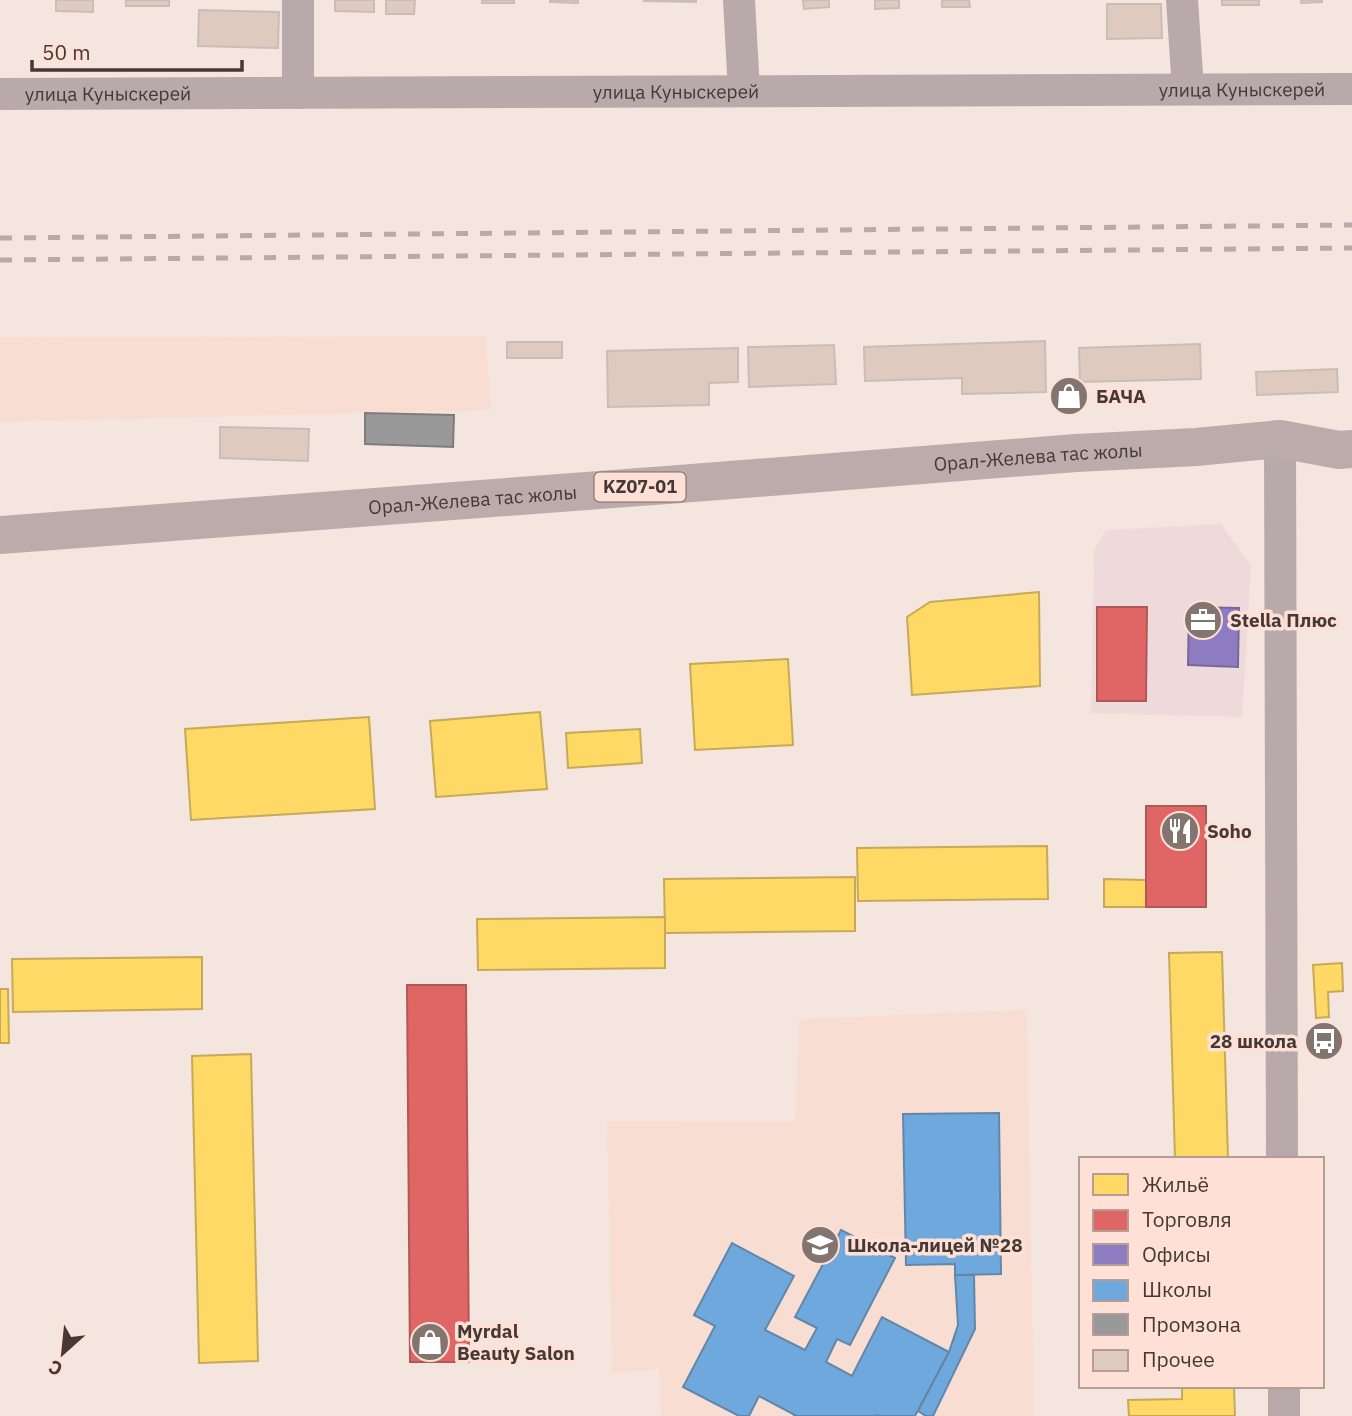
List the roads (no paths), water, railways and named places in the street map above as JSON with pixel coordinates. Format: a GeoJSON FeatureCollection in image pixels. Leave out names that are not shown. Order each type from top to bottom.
{"type":"FeatureCollection","features":[{"type":"Feature","properties":{"kind":"main road","name":"KZ07-01"},"geometry":{"type":"LineString","coordinates":[[1280,439],[1339,450],[1352,449]]}},
{"type":"Feature","properties":{"kind":"main road","name":"Орал-Желева тас жолы"},"geometry":{"type":"LineString","coordinates":[[0,535],[1280,439]]}},
{"type":"Feature","properties":{"kind":"street"},"geometry":{"type":"LineString","coordinates":[[298,0],[298,93]]}},
{"type":"Feature","properties":{"kind":"street"},"geometry":{"type":"LineString","coordinates":[[739,0],[744,91]]}},
{"type":"Feature","properties":{"kind":"street"},"geometry":{"type":"LineString","coordinates":[[1182,0],[1188,89]]}},
{"type":"Feature","properties":{"kind":"street","name":"улица Куныскерей"},"geometry":{"type":"LineString","coordinates":[[0,94],[1352,89]]}},
{"type":"Feature","properties":{"kind":"street"},"geometry":{"type":"LineString","coordinates":[[1280,439],[1282,1157]]}},
{"type":"Feature","properties":{"kind":"street"},"geometry":{"type":"LineString","coordinates":[[1284,1388],[1284,1416]]}},
{"type":"Feature","properties":{"kind":"railway"},"geometry":{"type":"LineString","coordinates":[[0,238],[1352,225]]}},
{"type":"Feature","properties":{"kind":"railway"},"geometry":{"type":"LineString","coordinates":[[0,260],[1352,248]]}},
{"type":"Feature","properties":{"kind":"place","name":"БАЧА"},"geometry":{"type":"Point","coordinates":[1069,396]}},
{"type":"Feature","properties":{"kind":"place","name":"Stella Плюс"},"geometry":{"type":"Point","coordinates":[1203,620]}},
{"type":"Feature","properties":{"kind":"place","name":"Soho"},"geometry":{"type":"Point","coordinates":[1180,831]}},
{"type":"Feature","properties":{"kind":"place","name":"28 школа"},"geometry":{"type":"Point","coordinates":[1324,1041]}},
{"type":"Feature","properties":{"kind":"place","name":"Школа-лицей №28"},"geometry":{"type":"Point","coordinates":[820,1245]}},
{"type":"Feature","properties":{"kind":"place","name":"Myrdal Beauty Salon"},"geometry":{"type":"Point","coordinates":[430,1342]}}]}
